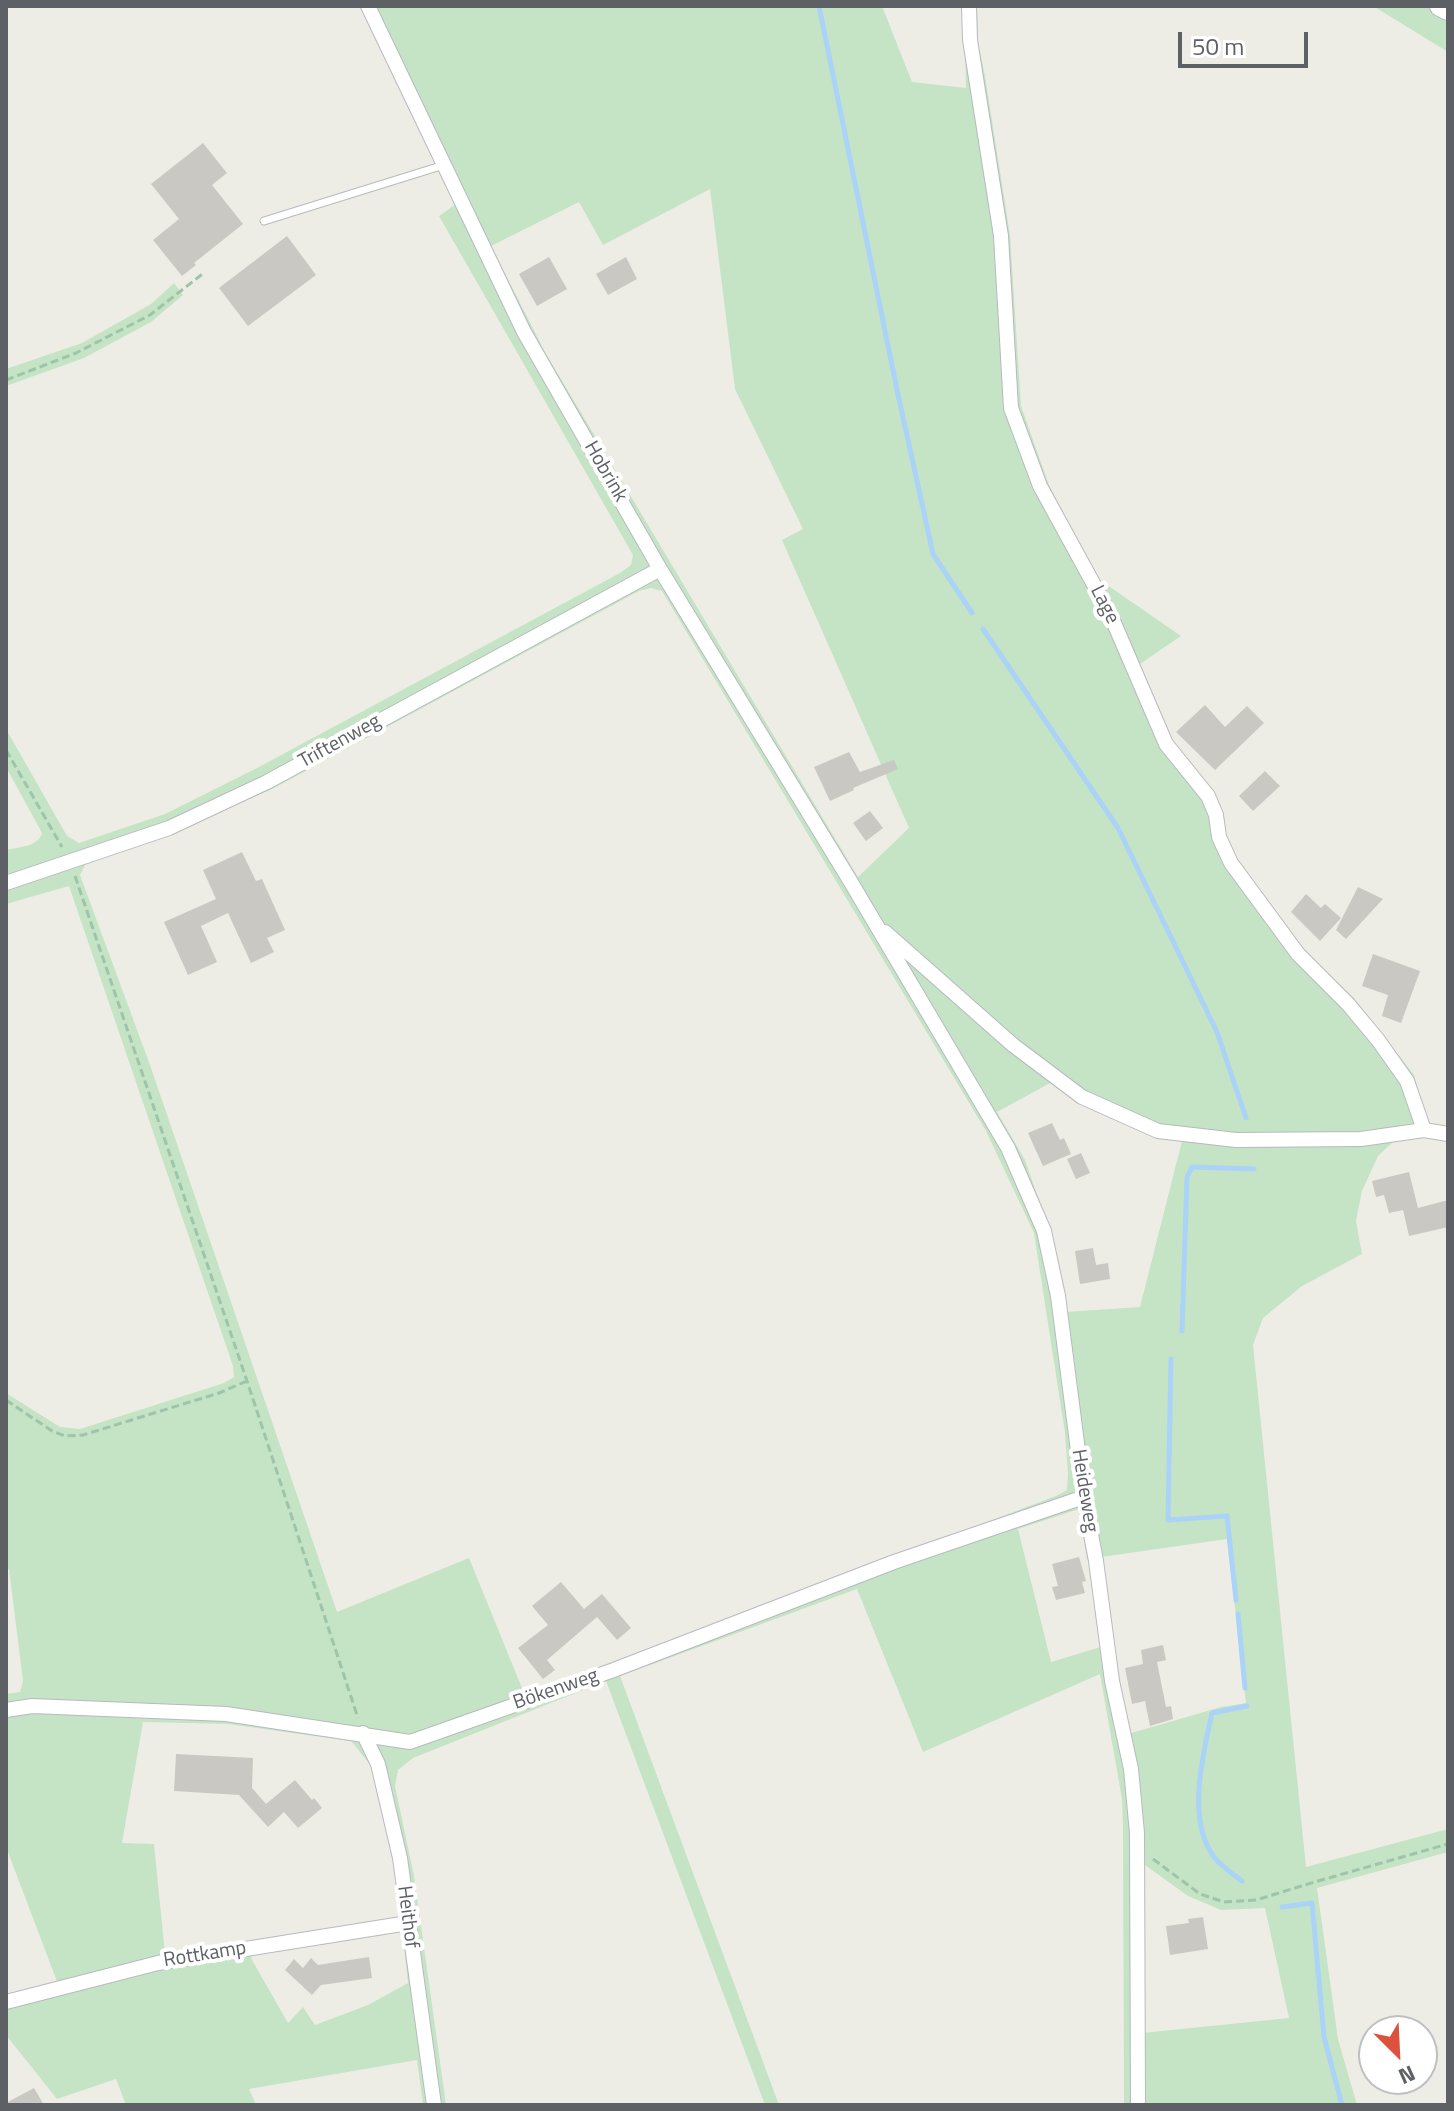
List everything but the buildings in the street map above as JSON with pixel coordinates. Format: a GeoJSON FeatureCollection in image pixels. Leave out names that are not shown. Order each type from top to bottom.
{"type":"FeatureCollection","features":[{"type":"Feature","properties":{"kind":"main road"},"geometry":{"type":"LineString","coordinates":[[1440,6],[1448,10]]}},
{"type":"Feature","properties":{"kind":"street","name":"Hobrink"},"geometry":{"type":"LineString","coordinates":[[368,6],[524,332],[660,569],[873,921]]}},
{"type":"Feature","properties":{"kind":"street","name":"Lage"},"geometry":{"type":"LineString","coordinates":[[969,6],[970,40],[1001,236],[1011,408],[1040,486],[1111,616],[1166,744],[1208,796],[1216,815],[1219,837],[1231,863],[1298,954],[1348,1004],[1400,1070],[1407,1081],[1424,1130]]}},
{"type":"Feature","properties":{"kind":"street","name":"Triftenweg"},"geometry":{"type":"LineString","coordinates":[[6,883],[169,828],[267,782],[660,569]]}},
{"type":"Feature","properties":{"kind":"street"},"geometry":{"type":"LineString","coordinates":[[873,921],[1013,1045],[1082,1097],[1158,1131],[1236,1140],[1361,1139],[1424,1130],[1448,1134]]}},
{"type":"Feature","properties":{"kind":"street","name":"Heideweg"},"geometry":{"type":"LineString","coordinates":[[873,921],[1008,1148],[1044,1231],[1058,1296],[1112,1681],[1131,1769],[1137,1848],[1138,2105]]}},
{"type":"Feature","properties":{"kind":"street","name":"Bökenweg"},"geometry":{"type":"LineString","coordinates":[[6,1710],[32,1706],[226,1714],[410,1742],[611,1671],[894,1562],[1084,1497]]}},
{"type":"Feature","properties":{"kind":"street","name":"Heithof"},"geometry":{"type":"LineString","coordinates":[[363,1733],[378,1764],[400,1858],[434,2105]]}},
{"type":"Feature","properties":{"kind":"street","name":"Rottkamp"},"geometry":{"type":"LineString","coordinates":[[6,2002],[158,1963],[408,1923]]}},
{"type":"Feature","properties":{"kind":"lane"},"geometry":{"type":"LineString","coordinates":[[264,221],[444,165]]}},
{"type":"Feature","properties":{"kind":"path"},"geometry":{"type":"LineString","coordinates":[[6,380],[76,353],[150,315],[205,272]]}},
{"type":"Feature","properties":{"kind":"path"},"geometry":{"type":"LineString","coordinates":[[6,750],[70,861],[363,1733]]}},
{"type":"Feature","properties":{"kind":"path"},"geometry":{"type":"LineString","coordinates":[[6,1400],[52,1431],[65,1436],[83,1435],[219,1393],[247,1381]]}},
{"type":"Feature","properties":{"kind":"path"},"geometry":{"type":"LineString","coordinates":[[1137,1848],[1200,1894],[1224,1902],[1256,1900],[1448,1844]]}},
{"type":"Feature","properties":{"kind":"green space"},"geometry":{"type":"Polygon","coordinates":[[[363,6],[882,6],[912,82],[966,88],[964,6],[977,6],[978,42],[1010,235],[1021,406],[1049,485],[1097,578],[1181,636],[1137,666],[1170,740],[1235,861],[1297,945],[1354,998],[1414,1075],[1428,1125],[1409,1127],[1378,1156],[1362,1191],[1356,1221],[1362,1254],[1302,1286],[1263,1318],[1253,1345],[1306,1867],[1448,1829],[1448,1852],[1317,1888],[1338,2039],[1357,2105],[1124,2105],[1122,1799],[1100,1674],[923,1752],[857,1589],[620,1676],[779,2105],[765,2105],[606,1681],[413,1758],[398,1770],[395,1786],[414,1876],[446,2105],[423,2105],[417,2060],[249,2089],[256,2105],[126,2105],[116,2079],[57,2099],[6,2035],[6,1999],[58,1984],[6,1847],[6,1694],[20,1692],[23,1681],[9,1569],[6,1569],[6,1393],[60,1427],[80,1429],[224,1383],[234,1377],[233,1366],[69,886],[6,904],[6,850],[32,844],[42,833],[6,767],[6,729],[67,836],[79,843],[165,814],[257,768],[631,565],[633,555],[439,216],[456,204],[363,6]],[[710,189],[603,245],[579,202],[491,246],[546,354],[858,877],[909,828],[782,540],[803,529],[735,389],[710,189]],[[651,588],[639,591],[272,789],[178,830],[85,865],[80,875],[150,1065],[337,1612],[469,1558],[524,1693],[650,1649],[1067,1490],[1065,1433],[1034,1233],[986,1131],[662,591],[651,588]],[[1052,1082],[997,1112],[1025,1160],[1050,1232],[1066,1312],[1140,1307],[1182,1141],[1156,1137],[1052,1082]],[[1079,1509],[1018,1529],[1051,1662],[1114,1643],[1128,1734],[1221,1707],[1246,1703],[1227,1539],[1087,1559],[1079,1509]],[[143,1722],[122,1843],[154,1844],[165,1954],[249,1944],[252,1960],[288,2023],[303,2007],[315,2025],[368,2005],[408,1983],[395,1866],[372,1767],[351,1741],[228,1724],[143,1722]],[[1145,1865],[1142,2033],[1289,2018],[1265,1908],[1221,1910],[1188,1896],[1145,1865]]]}},
{"type":"Feature","properties":{"kind":"green space"},"geometry":{"type":"Polygon","coordinates":[[[1373,6],[1448,6],[1448,52],[1373,6]]]}},
{"type":"Feature","properties":{"kind":"green space"},"geometry":{"type":"Polygon","coordinates":[[[174,283],[183,295],[151,322],[84,358],[6,386],[6,369],[82,343],[151,304],[174,283]]]}},
{"type":"Feature","properties":{"kind":"waterway"},"geometry":{"type":"LineString","coordinates":[[819,6],[933,554],[972,613]]}},
{"type":"Feature","properties":{"kind":"waterway"},"geometry":{"type":"LineString","coordinates":[[983,629],[1118,828],[1217,1032],[1246,1118]]}},
{"type":"Feature","properties":{"kind":"waterway"},"geometry":{"type":"LineString","coordinates":[[1182,1331],[1187,1177],[1192,1167],[1254,1169]]}},
{"type":"Feature","properties":{"kind":"waterway"},"geometry":{"type":"LineString","coordinates":[[1171,1359],[1168,1520],[1227,1516],[1236,1600]]}},
{"type":"Feature","properties":{"kind":"waterway"},"geometry":{"type":"LineString","coordinates":[[1238,1614],[1245,1688]]}},
{"type":"Feature","properties":{"kind":"waterway"},"geometry":{"type":"LineString","coordinates":[[1242,1881],[1214,1857],[1206,1842],[1201,1824],[1199,1786],[1212,1713],[1247,1706]]}},
{"type":"Feature","properties":{"kind":"waterway"},"geometry":{"type":"LineString","coordinates":[[1282,1907],[1312,1903],[1324,2037],[1342,2105]]}}]}
